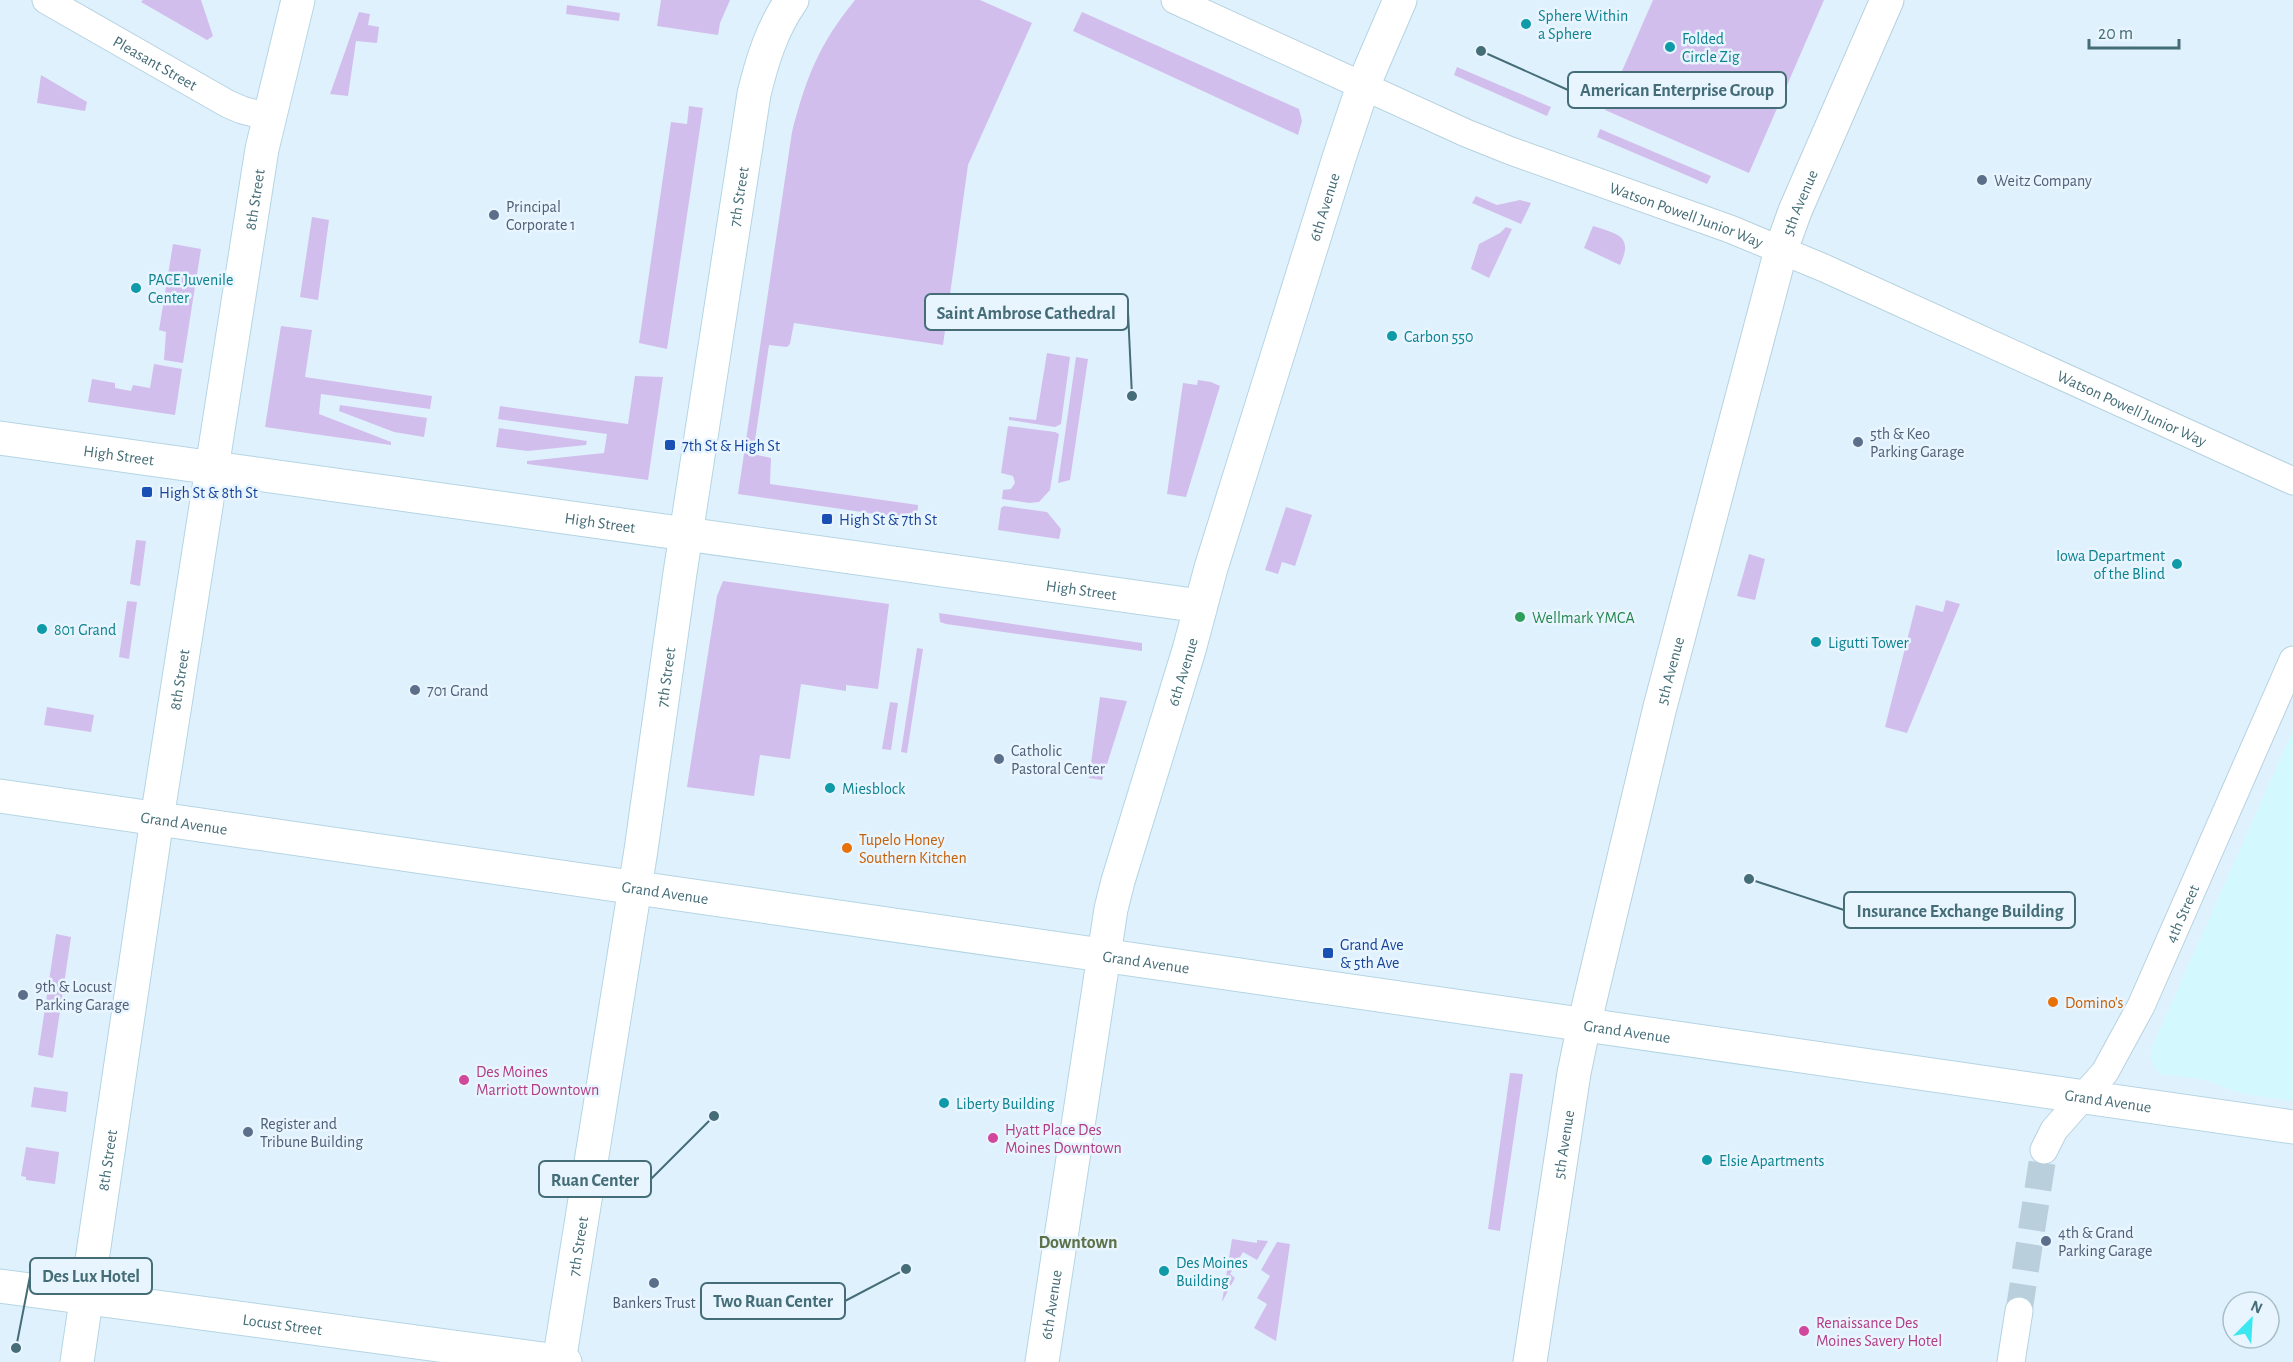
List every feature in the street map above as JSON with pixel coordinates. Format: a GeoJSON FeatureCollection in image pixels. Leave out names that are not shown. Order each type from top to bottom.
{"type":"FeatureCollection","features":[{"type":"Feature","properties":{"kind":"main road","name":"8th Street"},"geometry":{"type":"LineString","coordinates":[[77,1362],[211,467],[269,117],[298,0]]}},
{"type":"Feature","properties":{"kind":"main road","name":"7th Street"},"geometry":{"type":"LineString","coordinates":[[561,1362],[754,94],[761,64],[792,0]]}},
{"type":"Feature","properties":{"kind":"main road","name":"6th Avenue"},"geometry":{"type":"LineString","coordinates":[[1042,1362],[1111,909],[1118,881],[1317,228],[1363,86],[1400,0]]}},
{"type":"Feature","properties":{"kind":"main road","name":"5th Avenue"},"geometry":{"type":"LineString","coordinates":[[1530,1362],[1574,1073],[1665,685],[1781,250],[1795,211],[1887,0]]}},
{"type":"Feature","properties":{"kind":"main road","name":"High Street"},"geometry":{"type":"LineString","coordinates":[[0,438],[1200,606]]}},
{"type":"Feature","properties":{"kind":"main road","name":"Grand Avenue"},"geometry":{"type":"LineString","coordinates":[[0,796],[2293,1127]]}},
{"type":"Feature","properties":{"kind":"main road","name":"Locust Street"},"geometry":{"type":"LineString","coordinates":[[0,1286],[561,1362]]}},
{"type":"Feature","properties":{"kind":"street","name":"Pleasant Street"},"geometry":{"type":"LineString","coordinates":[[46,0],[228,104],[257,116],[269,117]]}},
{"type":"Feature","properties":{"kind":"street","name":"Watson Powell Junior Way"},"geometry":{"type":"LineString","coordinates":[[1175,0],[1510,151],[1730,229],[1781,250],[2293,481]]}},
{"type":"Feature","properties":{"kind":"street","name":"4th Street"},"geometry":{"type":"LineString","coordinates":[[2044,1150],[2054,1130],[2106,1072],[2141,1006],[2293,660]]}},
{"type":"Feature","properties":{"kind":"street"},"geometry":{"type":"LineString","coordinates":[[2011,1362],[2019,1311]]}},
{"type":"Feature","properties":{"kind":"shaded area"},"geometry":{"type":"Polygon","coordinates":[[[143,0],[201,0],[213,36],[207,40],[141,2],[143,0]]]}},
{"type":"Feature","properties":{"kind":"shaded area"},"geometry":{"type":"Polygon","coordinates":[[[661,0],[730,0],[720,23],[718,35],[657,26],[661,0]]]}},
{"type":"Feature","properties":{"kind":"shaded area"},"geometry":{"type":"Polygon","coordinates":[[[855,0],[980,0],[1032,23],[968,165],[943,345],[794,323],[790,344],[787,347],[769,345],[753,454],[771,458],[770,484],[918,505],[917,520],[738,494],[792,132],[815,62],[832,32],[855,0]]]}},
{"type":"Feature","properties":{"kind":"shaded area"},"geometry":{"type":"Polygon","coordinates":[[[1653,0],[1824,0],[1749,173],[1605,110],[1653,0]]]}},
{"type":"Feature","properties":{"kind":"shaded area"},"geometry":{"type":"Polygon","coordinates":[[[567,5],[620,13],[619,21],[566,14],[567,5]]]}},
{"type":"Feature","properties":{"kind":"shaded area"},"geometry":{"type":"Polygon","coordinates":[[[359,12],[370,14],[368,25],[379,27],[377,43],[356,41],[348,96],[330,94],[359,12]]]}},
{"type":"Feature","properties":{"kind":"shaded area"},"geometry":{"type":"Polygon","coordinates":[[[1082,12],[1299,109],[1302,121],[1298,135],[1073,31],[1082,12]]]}},
{"type":"Feature","properties":{"kind":"shaded area"},"geometry":{"type":"Polygon","coordinates":[[[1457,67],[1551,107],[1547,116],[1454,75],[1457,67]]]}},
{"type":"Feature","properties":{"kind":"shaded area"},"geometry":{"type":"Polygon","coordinates":[[[41,75],[87,102],[85,111],[37,103],[41,75]]]}},
{"type":"Feature","properties":{"kind":"shaded area"},"geometry":{"type":"Polygon","coordinates":[[[689,106],[703,108],[667,349],[639,343],[671,122],[687,124],[689,106]]]}},
{"type":"Feature","properties":{"kind":"shaded area"},"geometry":{"type":"Polygon","coordinates":[[[1600,129],[1711,176],[1707,184],[1597,137],[1600,129]]]}},
{"type":"Feature","properties":{"kind":"shaded area"},"geometry":{"type":"Polygon","coordinates":[[[1476,196],[1497,205],[1520,200],[1531,203],[1521,224],[1472,203],[1476,196]]]}},
{"type":"Feature","properties":{"kind":"shaded area"},"geometry":{"type":"Polygon","coordinates":[[[312,217],[329,220],[318,300],[300,297],[312,217]]]}},
{"type":"Feature","properties":{"kind":"shaded area"},"geometry":{"type":"Polygon","coordinates":[[[1593,226],[1621,237],[1625,247],[1620,265],[1584,248],[1593,226]]]}},
{"type":"Feature","properties":{"kind":"shaded area"},"geometry":{"type":"Polygon","coordinates":[[[1506,227],[1512,229],[1489,278],[1471,269],[1479,244],[1500,233],[1506,227]]]}},
{"type":"Feature","properties":{"kind":"shaded area"},"geometry":{"type":"Polygon","coordinates":[[[173,244],[201,249],[183,363],[164,360],[166,332],[159,330],[173,244]]]}},
{"type":"Feature","properties":{"kind":"shaded area"},"geometry":{"type":"Polygon","coordinates":[[[281,326],[312,330],[305,377],[432,396],[430,409],[321,394],[319,414],[391,442],[391,445],[265,427],[281,326]]]}},
{"type":"Feature","properties":{"kind":"shaded area"},"geometry":{"type":"Polygon","coordinates":[[[1047,353],[1070,357],[1061,424],[1055,427],[1009,420],[1009,417],[1036,420],[1047,353]]]}},
{"type":"Feature","properties":{"kind":"shaded area"},"geometry":{"type":"Polygon","coordinates":[[[1076,357],[1088,359],[1070,480],[1058,483],[1076,357]]]}},
{"type":"Feature","properties":{"kind":"shaded area"},"geometry":{"type":"Polygon","coordinates":[[[154,364],[182,369],[175,415],[88,402],[92,379],[115,383],[115,388],[131,391],[133,385],[150,388],[154,364]]]}},
{"type":"Feature","properties":{"kind":"shaded area"},"geometry":{"type":"Polygon","coordinates":[[[635,376],[663,377],[648,480],[527,464],[527,461],[604,453],[607,434],[498,419],[500,406],[628,424],[635,376]]]}},
{"type":"Feature","properties":{"kind":"shaded area"},"geometry":{"type":"Polygon","coordinates":[[[1198,380],[1220,386],[1186,497],[1167,494],[1183,383],[1197,385],[1198,380]]]}},
{"type":"Feature","properties":{"kind":"shaded area"},"geometry":{"type":"Polygon","coordinates":[[[340,405],[427,418],[424,437],[394,432],[339,411],[340,405]]]}},
{"type":"Feature","properties":{"kind":"shaded area"},"geometry":{"type":"Polygon","coordinates":[[[1008,426],[1059,434],[1050,490],[1039,502],[1029,503],[1002,499],[1003,490],[1011,489],[1015,483],[1013,476],[1001,473],[1008,426]]]}},
{"type":"Feature","properties":{"kind":"shaded area"},"geometry":{"type":"Polygon","coordinates":[[[499,428],[587,441],[586,445],[528,451],[496,447],[499,428]]]}},
{"type":"Feature","properties":{"kind":"shaded area"},"geometry":{"type":"Polygon","coordinates":[[[1004,506],[1047,512],[1061,529],[1059,539],[998,530],[1001,508],[1004,506]]]}},
{"type":"Feature","properties":{"kind":"shaded area"},"geometry":{"type":"Polygon","coordinates":[[[1286,507],[1312,515],[1295,566],[1282,562],[1278,574],[1265,570],[1286,507]]]}},
{"type":"Feature","properties":{"kind":"shaded area"},"geometry":{"type":"Polygon","coordinates":[[[136,540],[146,541],[140,586],[130,584],[136,540]]]}},
{"type":"Feature","properties":{"kind":"shaded area"},"geometry":{"type":"Polygon","coordinates":[[[1749,554],[1765,559],[1755,600],[1737,596],[1749,554]]]}},
{"type":"Feature","properties":{"kind":"shaded area"},"geometry":{"type":"Polygon","coordinates":[[[723,581],[889,604],[878,689],[846,685],[846,691],[801,684],[790,759],[760,755],[754,796],[687,787],[717,596],[723,581]]]}},
{"type":"Feature","properties":{"kind":"shaded area"},"geometry":{"type":"Polygon","coordinates":[[[1946,600],[1960,604],[1907,733],[1885,727],[1916,605],[1943,612],[1946,600]]]}},
{"type":"Feature","properties":{"kind":"shaded area"},"geometry":{"type":"Polygon","coordinates":[[[127,601],[137,602],[129,659],[119,657],[127,601]]]}},
{"type":"Feature","properties":{"kind":"shaded area"},"geometry":{"type":"Polygon","coordinates":[[[939,613],[1142,643],[1142,651],[946,624],[940,622],[939,613]]]}},
{"type":"Feature","properties":{"kind":"shaded area"},"geometry":{"type":"Polygon","coordinates":[[[917,648],[923,649],[907,753],[901,752],[917,648]]]}},
{"type":"Feature","properties":{"kind":"shaded area"},"geometry":{"type":"Polygon","coordinates":[[[1100,697],[1127,701],[1102,780],[1089,778],[1100,697]]]}},
{"type":"Feature","properties":{"kind":"shaded area"},"geometry":{"type":"Polygon","coordinates":[[[890,702],[898,703],[891,750],[882,749],[890,702]]]}},
{"type":"Feature","properties":{"kind":"shaded area"},"geometry":{"type":"Polygon","coordinates":[[[47,707],[94,715],[91,732],[44,725],[47,707]]]}},
{"type":"Feature","properties":{"kind":"shaded area"},"geometry":{"type":"Polygon","coordinates":[[[2293,730],[2293,1101],[2242,1094],[2205,1080],[2161,1074],[2154,1067],[2151,1055],[2152,1047],[2293,730]]]}},
{"type":"Feature","properties":{"kind":"shaded area"},"geometry":{"type":"Polygon","coordinates":[[[56,934],[71,937],[53,1058],[38,1055],[56,934]]]}},
{"type":"Feature","properties":{"kind":"shaded area"},"geometry":{"type":"Polygon","coordinates":[[[1510,1073],[1523,1074],[1500,1231],[1488,1229],[1510,1073]]]}},
{"type":"Feature","properties":{"kind":"shaded area"},"geometry":{"type":"Polygon","coordinates":[[[34,1087],[68,1092],[66,1112],[31,1107],[34,1087]]]}},
{"type":"Feature","properties":{"kind":"shaded area"},"geometry":{"type":"Polygon","coordinates":[[[26,1147],[59,1152],[55,1184],[26,1180],[26,1177],[21,1176],[26,1147]]]}},
{"type":"Feature","properties":{"kind":"shaded area"},"geometry":{"type":"Polygon","coordinates":[[[1232,1239],[1257,1243],[1257,1240],[1268,1241],[1257,1260],[1243,1252],[1230,1274],[1235,1278],[1222,1302],[1232,1239]]]}},
{"type":"Feature","properties":{"kind":"shaded area"},"geometry":{"type":"Polygon","coordinates":[[[1277,1242],[1290,1244],[1276,1341],[1254,1328],[1267,1304],[1257,1298],[1270,1276],[1261,1270],[1277,1242]]]}},
{"type":"Feature","properties":{"kind":"tunnel"},"geometry":{"type":"LineString","coordinates":[[2019,1311],[2044,1150]]}},
{"type":"Feature","properties":{"kind":"place","name":"Sphere Within a Sphere"},"geometry":{"type":"Point","coordinates":[1526,24]}},
{"type":"Feature","properties":{"kind":"place","name":"Folded Circle Zig"},"geometry":{"type":"Point","coordinates":[1670,47]}},
{"type":"Feature","properties":{"kind":"place","name":"American Enterprise Group"},"geometry":{"type":"Point","coordinates":[1481,51]}},
{"type":"Feature","properties":{"kind":"place","name":"Weitz Company"},"geometry":{"type":"Point","coordinates":[1982,180]}},
{"type":"Feature","properties":{"kind":"place","name":"Principal Corporate 1"},"geometry":{"type":"Point","coordinates":[494,215]}},
{"type":"Feature","properties":{"kind":"place","name":"PACE Juvenile Center"},"geometry":{"type":"Point","coordinates":[136,288]}},
{"type":"Feature","properties":{"kind":"place","name":"Carbon 550"},"geometry":{"type":"Point","coordinates":[1392,336]}},
{"type":"Feature","properties":{"kind":"place","name":"Saint Ambrose Cathedral"},"geometry":{"type":"Point","coordinates":[1132,396]}},
{"type":"Feature","properties":{"kind":"place","name":"5th & Keo Parking Garage"},"geometry":{"type":"Point","coordinates":[1858,442]}},
{"type":"Feature","properties":{"kind":"place","name":"7th St & High St"},"geometry":{"type":"Point","coordinates":[670,445]}},
{"type":"Feature","properties":{"kind":"place","name":"High St & 8th St"},"geometry":{"type":"Point","coordinates":[147,492]}},
{"type":"Feature","properties":{"kind":"place","name":"High St & 7th St"},"geometry":{"type":"Point","coordinates":[827,519]}},
{"type":"Feature","properties":{"kind":"place","name":"Iowa Department of the Blind"},"geometry":{"type":"Point","coordinates":[2177,564]}},
{"type":"Feature","properties":{"kind":"place","name":"Wellmark YMCA"},"geometry":{"type":"Point","coordinates":[1520,617]}},
{"type":"Feature","properties":{"kind":"place","name":"801 Grand"},"geometry":{"type":"Point","coordinates":[42,629]}},
{"type":"Feature","properties":{"kind":"place","name":"Ligutti Tower"},"geometry":{"type":"Point","coordinates":[1816,642]}},
{"type":"Feature","properties":{"kind":"place","name":"701 Grand"},"geometry":{"type":"Point","coordinates":[415,690]}},
{"type":"Feature","properties":{"kind":"place","name":"Catholic Pastoral Center"},"geometry":{"type":"Point","coordinates":[999,759]}},
{"type":"Feature","properties":{"kind":"place","name":"Miesblock"},"geometry":{"type":"Point","coordinates":[830,788]}},
{"type":"Feature","properties":{"kind":"place","name":"Tupelo Honey Southern Kitchen"},"geometry":{"type":"Point","coordinates":[847,848]}},
{"type":"Feature","properties":{"kind":"place","name":"Insurance Exchange Building"},"geometry":{"type":"Point","coordinates":[1749,879]}},
{"type":"Feature","properties":{"kind":"place","name":"Grand Ave & 5th Ave"},"geometry":{"type":"Point","coordinates":[1328,953]}},
{"type":"Feature","properties":{"kind":"place","name":"9th & Locust Parking Garage"},"geometry":{"type":"Point","coordinates":[23,995]}},
{"type":"Feature","properties":{"kind":"place","name":"Domino's"},"geometry":{"type":"Point","coordinates":[2053,1002]}},
{"type":"Feature","properties":{"kind":"place","name":"Des Moines Marriott Downtown"},"geometry":{"type":"Point","coordinates":[464,1080]}},
{"type":"Feature","properties":{"kind":"place","name":"Liberty Building"},"geometry":{"type":"Point","coordinates":[944,1103]}},
{"type":"Feature","properties":{"kind":"place","name":"Ruan Center"},"geometry":{"type":"Point","coordinates":[714,1116]}},
{"type":"Feature","properties":{"kind":"place","name":"Register and Tribune Building"},"geometry":{"type":"Point","coordinates":[248,1132]}},
{"type":"Feature","properties":{"kind":"place","name":"Hyatt Place Des Moines Downtown"},"geometry":{"type":"Point","coordinates":[993,1138]}},
{"type":"Feature","properties":{"kind":"place","name":"Elsie Apartments"},"geometry":{"type":"Point","coordinates":[1707,1160]}},
{"type":"Feature","properties":{"kind":"place","name":"4th & Grand Parking Garage"},"geometry":{"type":"Point","coordinates":[2046,1241]}},
{"type":"Feature","properties":{"kind":"place","name":"Two Ruan Center"},"geometry":{"type":"Point","coordinates":[906,1269]}},
{"type":"Feature","properties":{"kind":"place","name":"Des Moines Building"},"geometry":{"type":"Point","coordinates":[1164,1271]}},
{"type":"Feature","properties":{"kind":"place","name":"Bankers Trust"},"geometry":{"type":"Point","coordinates":[654,1283]}},
{"type":"Feature","properties":{"kind":"place","name":"Renaissance Des Moines Savery Hotel"},"geometry":{"type":"Point","coordinates":[1804,1331]}},
{"type":"Feature","properties":{"kind":"place","name":"Des Lux Hotel"},"geometry":{"type":"Point","coordinates":[16,1348]}},
{"type":"Feature","properties":{"kind":"district","name":"Downtown"},"geometry":{"type":"Point","coordinates":[1078,1242]}}]}
